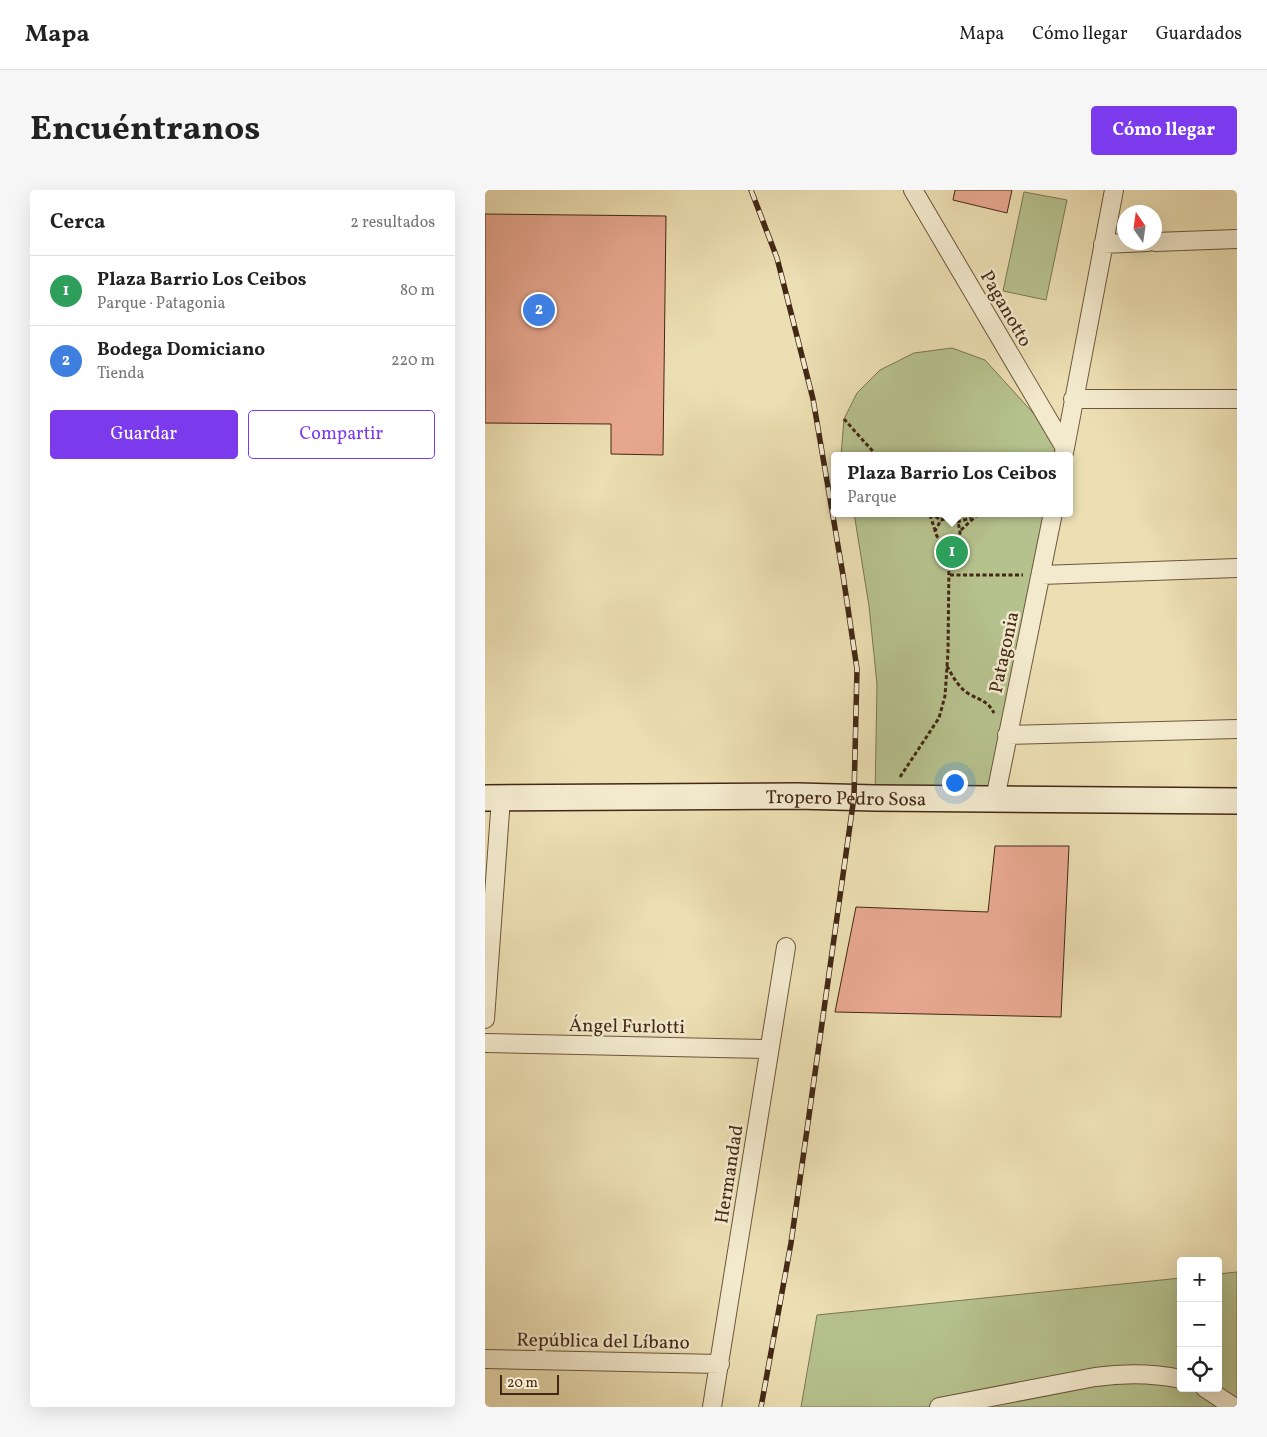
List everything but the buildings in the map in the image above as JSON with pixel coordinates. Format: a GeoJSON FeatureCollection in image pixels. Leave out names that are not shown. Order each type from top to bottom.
{"type":"FeatureCollection","features":[{"type":"Feature","properties":{"kind":"main road","name":"Tropero Pedro Sosa"},"geometry":{"type":"LineString","coordinates":[[493,798],[1237,801]]}},
{"type":"Feature","properties":{"kind":"street","name":"Paganotto"},"geometry":{"type":"LineString","coordinates":[[913,190],[1064,452]]}},
{"type":"Feature","properties":{"kind":"street"},"geometry":{"type":"LineString","coordinates":[[1064,452],[1114,190]]}},
{"type":"Feature","properties":{"kind":"street"},"geometry":{"type":"LineString","coordinates":[[1162,242],[1237,239]]}},
{"type":"Feature","properties":{"kind":"street"},"geometry":{"type":"LineString","coordinates":[[1103,244],[1117,243]]}},
{"type":"Feature","properties":{"kind":"street"},"geometry":{"type":"LineString","coordinates":[[1073,399],[1237,399]]}},
{"type":"Feature","properties":{"kind":"street","name":"Patagonia"},"geometry":{"type":"LineString","coordinates":[[995,800],[1052,517]]}},
{"type":"Feature","properties":{"kind":"street"},"geometry":{"type":"LineString","coordinates":[[1041,575],[1237,568]]}},
{"type":"Feature","properties":{"kind":"street"},"geometry":{"type":"LineString","coordinates":[[1007,735],[1237,729]]}},
{"type":"Feature","properties":{"kind":"street"},"geometry":{"type":"LineString","coordinates":[[485,1019],[493,798]]}},
{"type":"Feature","properties":{"kind":"street","name":"Hermandad"},"geometry":{"type":"LineString","coordinates":[[712,1407],[786,947]]}},
{"type":"Feature","properties":{"kind":"street","name":"Ángel Furlotti"},"geometry":{"type":"LineString","coordinates":[[485,1043],[769,1049]]}},
{"type":"Feature","properties":{"kind":"street","name":"República del Líbano"},"geometry":{"type":"LineString","coordinates":[[485,1359],[719,1364]]}},
{"type":"Feature","properties":{"kind":"street"},"geometry":{"type":"LineString","coordinates":[[939,1407],[1095,1376],[1149,1374],[1177,1378]]}},
{"type":"Feature","properties":{"kind":"street"},"geometry":{"type":"LineString","coordinates":[[1211,1392],[1234,1407]]}},
{"type":"Feature","properties":{"kind":"path"},"geometry":{"type":"LineString","coordinates":[[843,419],[873,452]]}},
{"type":"Feature","properties":{"kind":"path"},"geometry":{"type":"LineString","coordinates":[[864,798],[899,779],[939,718],[945,696],[949,561],[948,554],[937,538],[931,517]]}},
{"type":"Feature","properties":{"kind":"path"},"geometry":{"type":"LineString","coordinates":[[936,517],[941,520]]}},
{"type":"Feature","properties":{"kind":"path"},"geometry":{"type":"LineString","coordinates":[[935,531],[941,520],[947,518],[957,522],[974,517]]}},
{"type":"Feature","properties":{"kind":"path"},"geometry":{"type":"LineString","coordinates":[[949,561],[961,530],[974,517]]}},
{"type":"Feature","properties":{"kind":"path"},"geometry":{"type":"LineString","coordinates":[[957,522],[961,530]]}},
{"type":"Feature","properties":{"kind":"path"},"geometry":{"type":"LineString","coordinates":[[941,542],[948,544],[955,542]]}},
{"type":"Feature","properties":{"kind":"path"},"geometry":{"type":"LineString","coordinates":[[950,575],[1041,575]]}},
{"type":"Feature","properties":{"kind":"path"},"geometry":{"type":"LineString","coordinates":[[947,665],[956,682],[968,694],[989,704],[1007,735]]}},
{"type":"Feature","properties":{"kind":"green space"},"geometry":{"type":"Polygon","coordinates":[[[1024,192],[1067,200],[1046,300],[1003,291],[1024,192]]]}},
{"type":"Feature","properties":{"kind":"green space"},"geometry":{"type":"Polygon","coordinates":[[[952,348],[985,360],[1065,448],[1064,452],[841,452],[844,419],[857,393],[880,370],[914,353],[952,348]]]}},
{"type":"Feature","properties":{"kind":"green space"},"geometry":{"type":"Polygon","coordinates":[[[855,517],[1051,517],[995,799],[875,798],[877,684],[869,606],[855,517]]]}},
{"type":"Feature","properties":{"kind":"green space"},"geometry":{"type":"Polygon","coordinates":[[[1237,1272],[1237,1407],[801,1407],[817,1315],[1177,1278],[1177,1392],[1222,1392],[1222,1274],[1237,1272]]]}},
{"type":"Feature","properties":{"kind":"railway"},"geometry":{"type":"LineString","coordinates":[[751,190],[777,258],[813,399],[831,505]]}},
{"type":"Feature","properties":{"kind":"railway"},"geometry":{"type":"LineString","coordinates":[[761,1407],[791,1243],[854,797],[857,669],[833,517]]}},
{"type":"Feature","properties":{"kind":"place","name":"Bodega Domiciano"},"geometry":{"type":"Point","coordinates":[539,310]}},
{"type":"Feature","properties":{"kind":"place","name":"Plaza Barrio Los Ceibos"},"geometry":{"type":"Point","coordinates":[952,552]}}]}
